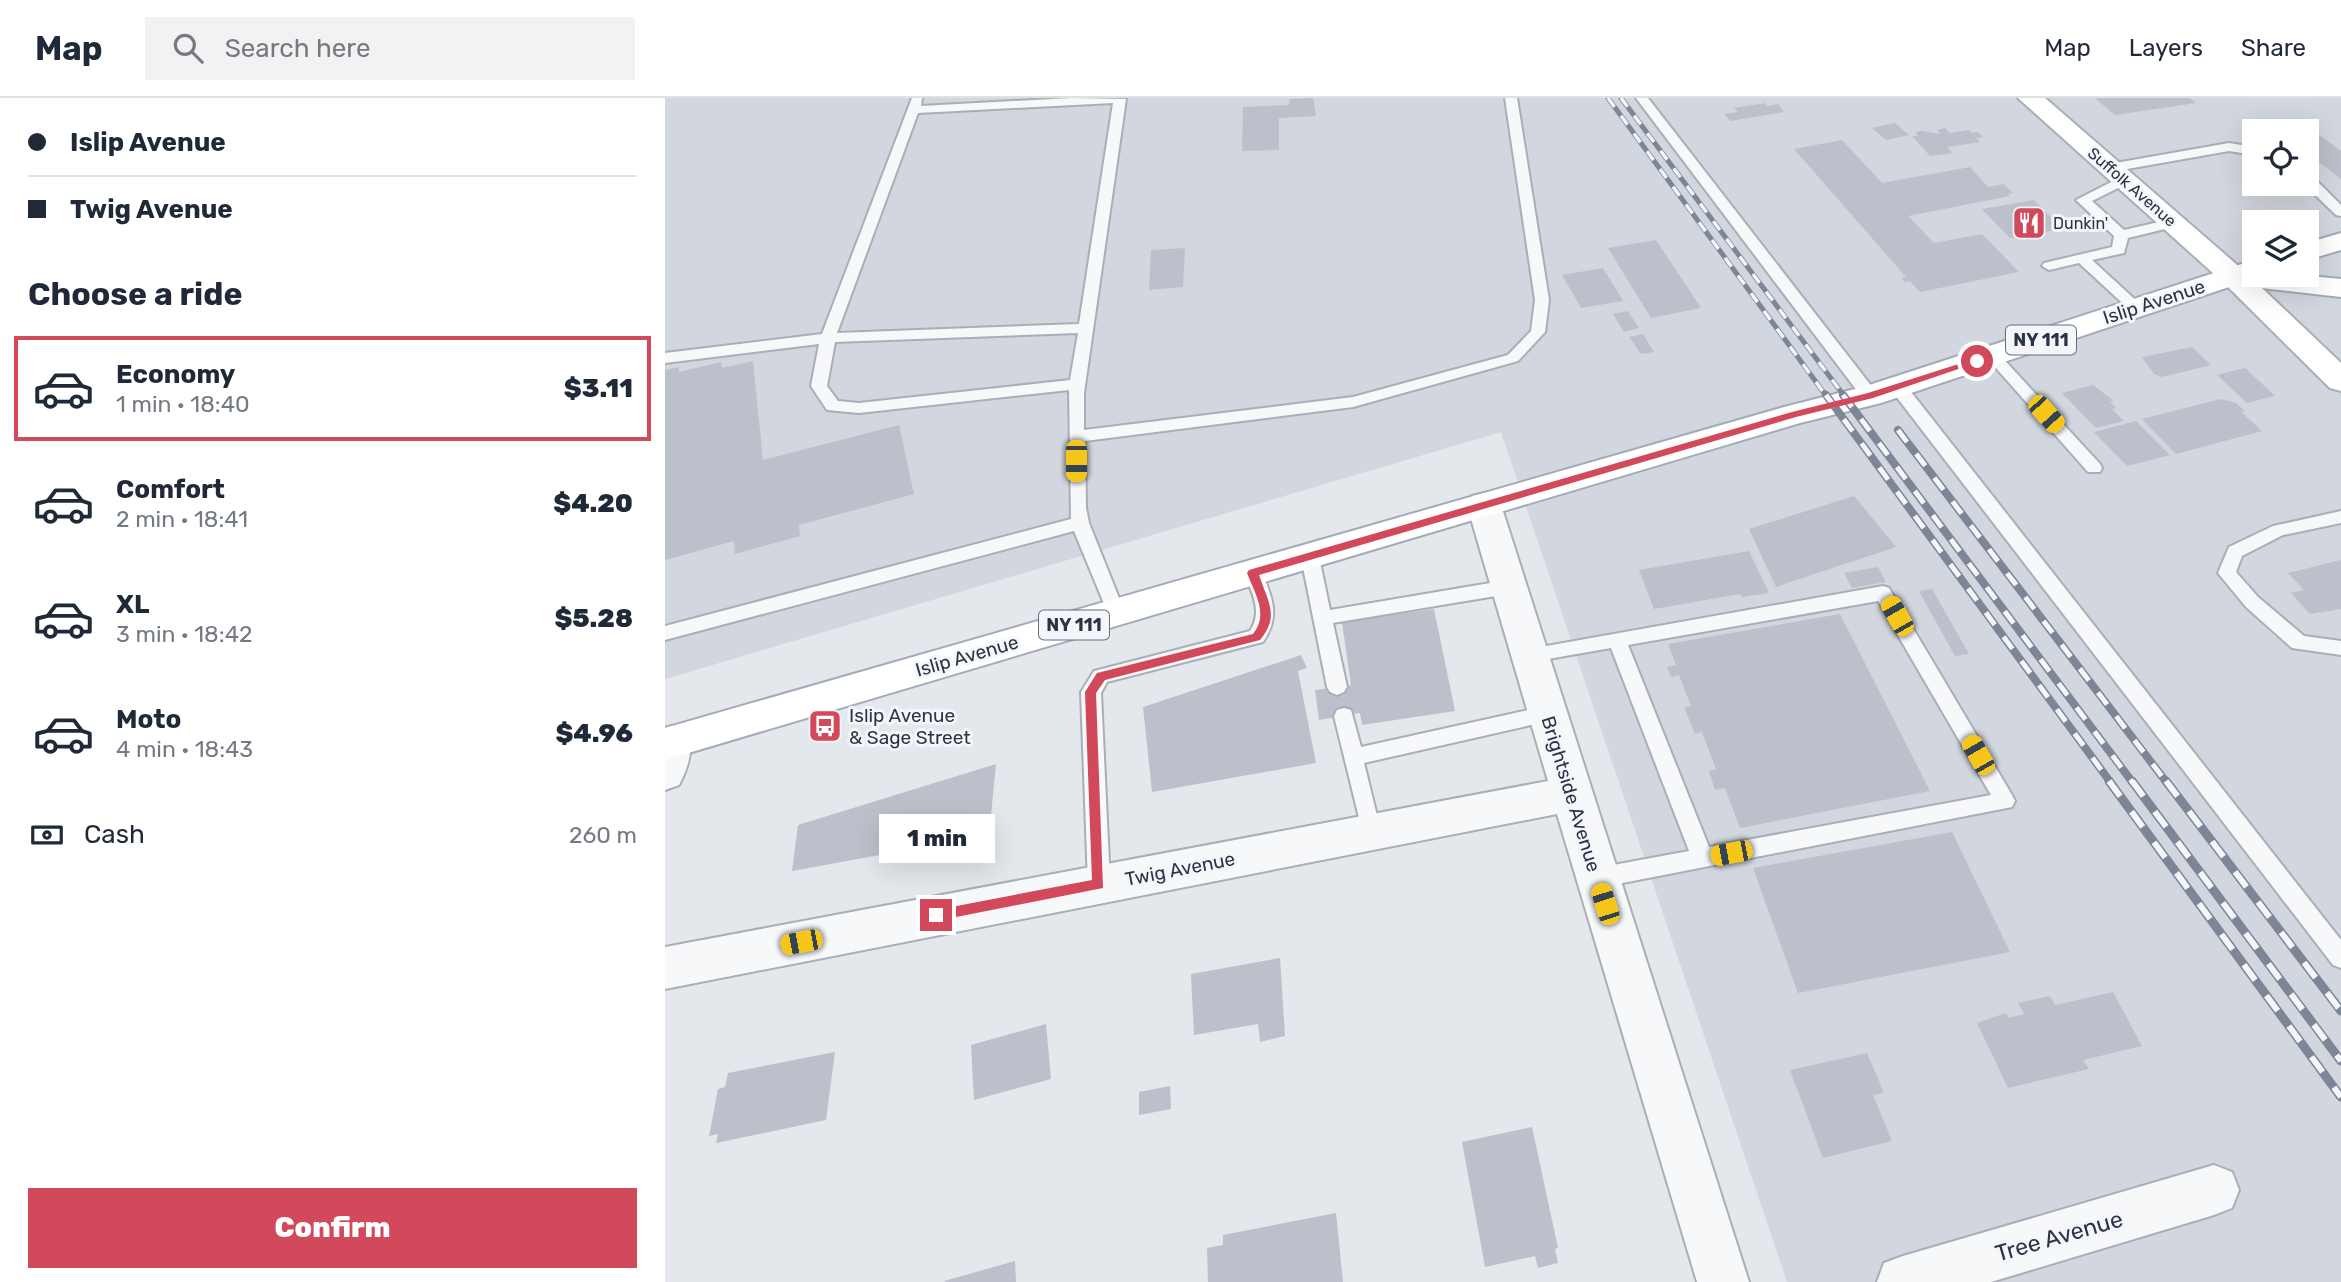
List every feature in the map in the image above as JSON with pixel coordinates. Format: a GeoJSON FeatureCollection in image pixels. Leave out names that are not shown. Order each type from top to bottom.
{"type":"FeatureCollection","features":[{"type":"Feature","properties":{"kind":"main road","name":"Suffolk Avenue"},"geometry":{"type":"LineString","coordinates":[[2030,98],[2172,223],[2242,272]]}},
{"type":"Feature","properties":{"kind":"main road"},"geometry":{"type":"LineString","coordinates":[[2319,248],[2341,242]]}},
{"type":"Feature","properties":{"kind":"main road","name":"Islip Avenue"},"geometry":{"type":"LineString","coordinates":[[667,753],[1116,613],[1795,414],[1870,396],[2242,273]]}},
{"type":"Feature","properties":{"kind":"main road","name":"NY 111"},"geometry":{"type":"LineString","coordinates":[[2319,285],[2341,288]]}},
{"type":"Feature","properties":{"kind":"main road","name":"Suffolk Avenue"},"geometry":{"type":"LineString","coordinates":[[2256,287],[2341,381]]}},
{"type":"Feature","properties":{"kind":"street","name":"Brightside Avenue"},"geometry":{"type":"LineString","coordinates":[[1484,505],[1531,655],[1570,793],[1723,1282]]}},
{"type":"Feature","properties":{"kind":"street","name":"Twig Avenue"},"geometry":{"type":"LineString","coordinates":[[665,968],[1570,793]]}},
{"type":"Feature","properties":{"kind":"street","name":"Tree Avenue"},"geometry":{"type":"LineString","coordinates":[[1903,1282],[2214,1190]]}},
{"type":"Feature","properties":{"kind":"lane"},"geometry":{"type":"LineString","coordinates":[[1077,384],[859,408],[833,406],[819,386],[828,338],[915,104],[1131,98]]}},
{"type":"Feature","properties":{"kind":"lane"},"geometry":{"type":"LineString","coordinates":[[1076,438],[1353,401],[1513,358],[1538,332],[1542,300],[1511,98]]}},
{"type":"Feature","properties":{"kind":"lane"},"geometry":{"type":"LineString","coordinates":[[1641,98],[1870,396]]}},
{"type":"Feature","properties":{"kind":"lane"},"geometry":{"type":"LineString","coordinates":[[1116,613],[1080,523],[1077,508],[1076,438],[1077,384],[1120,99]]}},
{"type":"Feature","properties":{"kind":"lane"},"geometry":{"type":"LineString","coordinates":[[2121,235],[2083,200],[2117,174],[2229,146],[2242,149]]}},
{"type":"Feature","properties":{"kind":"lane"},"geometry":{"type":"LineString","coordinates":[[2319,191],[2341,212]]}},
{"type":"Feature","properties":{"kind":"lane"},"geometry":{"type":"LineString","coordinates":[[2121,235],[2172,223]]}},
{"type":"Feature","properties":{"kind":"lane"},"geometry":{"type":"LineString","coordinates":[[2049,266],[2119,250],[2121,235]]}},
{"type":"Feature","properties":{"kind":"lane"},"geometry":{"type":"LineString","coordinates":[[2082,259],[2136,309]]}},
{"type":"Feature","properties":{"kind":"lane"},"geometry":{"type":"LineString","coordinates":[[665,358],[828,338],[1086,328]]}},
{"type":"Feature","properties":{"kind":"lane"},"geometry":{"type":"LineString","coordinates":[[1993,356],[2094,468]]}},
{"type":"Feature","properties":{"kind":"lane"},"geometry":{"type":"LineString","coordinates":[[1898,387],[2341,958]]}},
{"type":"Feature","properties":{"kind":"lane"},"geometry":{"type":"LineString","coordinates":[[2341,517],[2279,530],[2235,552],[2227,573],[2252,602],[2299,643],[2341,648]]}},
{"type":"Feature","properties":{"kind":"lane"},"geometry":{"type":"LineString","coordinates":[[665,633],[1080,523]]}},
{"type":"Feature","properties":{"kind":"lane"},"geometry":{"type":"LineString","coordinates":[[1310,557],[1337,687]]}},
{"type":"Feature","properties":{"kind":"lane"},"geometry":{"type":"LineString","coordinates":[[1099,884],[1091,692],[1101,676],[1256,637],[1266,626],[1267,615],[1253,573]]}},
{"type":"Feature","properties":{"kind":"lane"},"geometry":{"type":"LineString","coordinates":[[1323,618],[1508,587]]}},
{"type":"Feature","properties":{"kind":"lane"},"geometry":{"type":"LineString","coordinates":[[1531,655],[1883,593],[2005,801],[1597,878]]}},
{"type":"Feature","properties":{"kind":"lane"},"geometry":{"type":"LineString","coordinates":[[1617,639],[1703,859]]}},
{"type":"Feature","properties":{"kind":"lane"},"geometry":{"type":"LineString","coordinates":[[1353,757],[1546,714]]}},
{"type":"Feature","properties":{"kind":"lane"},"geometry":{"type":"LineString","coordinates":[[1344,716],[1371,832]]}},
{"type":"Feature","properties":{"kind":"shaded area"},"geometry":{"type":"Polygon","coordinates":[[[665,98],[2341,98],[2341,1282],[1787,1282],[1501,432],[665,679],[665,98]]]}},
{"type":"Feature","properties":{"kind":"building"},"geometry":{"type":"Polygon","coordinates":[[[1313,98],[1316,116],[1279,118],[1279,150],[1242,151],[1243,107],[1289,105],[1290,99],[1313,98]]]}},
{"type":"Feature","properties":{"kind":"building"},"geometry":{"type":"Polygon","coordinates":[[[2095,98],[2190,98],[2196,103],[2115,115],[2095,98]]]}},
{"type":"Feature","properties":{"kind":"building"},"geometry":{"type":"Polygon","coordinates":[[[1765,103],[1767,106],[1778,104],[1784,112],[1730,121],[1724,114],[1738,112],[1734,108],[1765,103]]]}},
{"type":"Feature","properties":{"kind":"building"},"geometry":{"type":"Polygon","coordinates":[[[1895,123],[1909,135],[1886,140],[1872,128],[1895,123]]]}},
{"type":"Feature","properties":{"kind":"building"},"geometry":{"type":"Polygon","coordinates":[[[1945,128],[1950,133],[1969,130],[1972,133],[1978,132],[1983,137],[1976,138],[1980,142],[1947,147],[1953,153],[1930,156],[1912,136],[1918,136],[1915,132],[1922,131],[1941,134],[1937,130],[1945,128]]]}},
{"type":"Feature","properties":{"kind":"building"},"geometry":{"type":"Polygon","coordinates":[[[2319,135],[2341,151],[2341,179],[2319,162],[2319,135]]]}},
{"type":"Feature","properties":{"kind":"building"},"geometry":{"type":"Polygon","coordinates":[[[1842,140],[1882,183],[1970,167],[1988,187],[2004,184],[2013,193],[2008,194],[2010,196],[1908,216],[1934,243],[1982,234],[2019,272],[1920,292],[1910,281],[1905,282],[1901,278],[1906,277],[1794,149],[1842,140]]]}},
{"type":"Feature","properties":{"kind":"building"},"geometry":{"type":"Polygon","coordinates":[[[2034,200],[2063,229],[2036,233],[2040,238],[2010,238],[1982,209],[2034,200]]]}},
{"type":"Feature","properties":{"kind":"building"},"geometry":{"type":"Polygon","coordinates":[[[1656,240],[1701,308],[1651,318],[1608,248],[1656,240]]]}},
{"type":"Feature","properties":{"kind":"building"},"geometry":{"type":"Polygon","coordinates":[[[1185,248],[1183,287],[1149,290],[1151,250],[1185,248]]]}},
{"type":"Feature","properties":{"kind":"building"},"geometry":{"type":"Polygon","coordinates":[[[1603,268],[1623,301],[1581,308],[1562,275],[1603,268]]]}},
{"type":"Feature","properties":{"kind":"building"},"geometry":{"type":"Polygon","coordinates":[[[1628,311],[1639,328],[1624,332],[1613,314],[1628,311]]]}},
{"type":"Feature","properties":{"kind":"building"},"geometry":{"type":"Polygon","coordinates":[[[1643,334],[1654,352],[1641,354],[1629,337],[1643,334]]]}},
{"type":"Feature","properties":{"kind":"building"},"geometry":{"type":"Polygon","coordinates":[[[2192,347],[2211,365],[2162,377],[2154,374],[2142,357],[2192,347]]]}},
{"type":"Feature","properties":{"kind":"building"},"geometry":{"type":"Polygon","coordinates":[[[753,361],[763,460],[899,425],[914,494],[799,525],[800,536],[735,554],[734,541],[665,560],[665,370],[679,367],[679,372],[721,362],[722,368],[753,361]]]}},
{"type":"Feature","properties":{"kind":"building"},"geometry":{"type":"Polygon","coordinates":[[[2245,368],[2275,396],[2247,403],[2217,375],[2245,368]]]}},
{"type":"Feature","properties":{"kind":"building"},"geometry":{"type":"Polygon","coordinates":[[[2093,385],[2114,401],[2110,402],[2116,408],[2112,409],[2124,421],[2096,428],[2062,393],[2093,385]]]}},
{"type":"Feature","properties":{"kind":"building"},"geometry":{"type":"Polygon","coordinates":[[[2221,399],[2236,403],[2245,411],[2241,412],[2262,431],[2176,454],[2142,419],[2221,399]]]}},
{"type":"Feature","properties":{"kind":"building"},"geometry":{"type":"Polygon","coordinates":[[[2136,421],[2170,455],[2127,466],[2094,432],[2136,421]]]}},
{"type":"Feature","properties":{"kind":"building"},"geometry":{"type":"Polygon","coordinates":[[[1854,496],[1896,547],[1776,587],[1749,529],[1854,496]]]}},
{"type":"Feature","properties":{"kind":"building"},"geometry":{"type":"Polygon","coordinates":[[[1749,551],[1769,593],[1742,597],[1740,594],[1654,609],[1639,570],[1749,551]]]}},
{"type":"Feature","properties":{"kind":"building"},"geometry":{"type":"Polygon","coordinates":[[[2341,560],[2341,609],[2310,614],[2291,593],[2304,590],[2288,573],[2341,560]]]}},
{"type":"Feature","properties":{"kind":"building"},"geometry":{"type":"Polygon","coordinates":[[[1878,567],[1886,582],[1852,588],[1844,573],[1878,567]]]}},
{"type":"Feature","properties":{"kind":"building"},"geometry":{"type":"Polygon","coordinates":[[[1932,589],[1969,654],[1955,656],[1919,591],[1932,589]]]}},
{"type":"Feature","properties":{"kind":"building"},"geometry":{"type":"Polygon","coordinates":[[[1434,609],[1455,711],[1362,725],[1360,713],[1319,720],[1315,690],[1351,685],[1342,622],[1434,609]]]}},
{"type":"Feature","properties":{"kind":"building"},"geometry":{"type":"Polygon","coordinates":[[[1840,614],[1930,791],[1740,828],[1725,788],[1715,790],[1709,771],[1716,769],[1702,732],[1695,734],[1684,707],[1691,706],[1679,675],[1671,677],[1667,667],[1676,665],[1668,644],[1840,614]]]}},
{"type":"Feature","properties":{"kind":"building"},"geometry":{"type":"Polygon","coordinates":[[[1301,655],[1307,668],[1298,671],[1316,763],[1152,792],[1143,707],[1301,655]]]}},
{"type":"Feature","properties":{"kind":"building"},"geometry":{"type":"Polygon","coordinates":[[[996,764],[989,835],[792,871],[798,825],[996,764]]]}},
{"type":"Feature","properties":{"kind":"building"},"geometry":{"type":"Polygon","coordinates":[[[1952,832],[2010,952],[1798,993],[1753,868],[1952,832]]]}},
{"type":"Feature","properties":{"kind":"building"},"geometry":{"type":"Polygon","coordinates":[[[1280,958],[1285,1036],[1260,1042],[1258,1024],[1194,1035],[1191,974],[1280,958]]]}},
{"type":"Feature","properties":{"kind":"building"},"geometry":{"type":"Polygon","coordinates":[[[2113,992],[2142,1046],[2083,1060],[2089,1069],[2008,1088],[1977,1023],[2006,1013],[2008,1018],[2024,1014],[2018,1003],[2050,996],[2055,1005],[2113,992]]]}},
{"type":"Feature","properties":{"kind":"building"},"geometry":{"type":"Polygon","coordinates":[[[1046,1024],[1051,1079],[974,1100],[971,1045],[1046,1024]]]}},
{"type":"Feature","properties":{"kind":"building"},"geometry":{"type":"Polygon","coordinates":[[[835,1052],[826,1120],[716,1143],[718,1134],[709,1136],[718,1089],[725,1087],[728,1073],[835,1052]]]}},
{"type":"Feature","properties":{"kind":"building"},"geometry":{"type":"Polygon","coordinates":[[[1867,1053],[1884,1093],[1873,1095],[1892,1141],[1823,1158],[1790,1070],[1867,1053]]]}},
{"type":"Feature","properties":{"kind":"building"},"geometry":{"type":"Polygon","coordinates":[[[1170,1086],[1171,1109],[1139,1115],[1139,1092],[1170,1086]]]}},
{"type":"Feature","properties":{"kind":"building"},"geometry":{"type":"Polygon","coordinates":[[[1532,1127],[1558,1248],[1555,1249],[1558,1263],[1538,1268],[1535,1256],[1485,1267],[1462,1142],[1532,1127]]]}},
{"type":"Feature","properties":{"kind":"building"},"geometry":{"type":"Polygon","coordinates":[[[1336,1213],[1343,1282],[1208,1282],[1207,1248],[1223,1245],[1223,1235],[1336,1213]]]}},
{"type":"Feature","properties":{"kind":"building"},"geometry":{"type":"Polygon","coordinates":[[[1015,1261],[1016,1282],[944,1281],[1015,1261]]]}},
{"type":"Feature","properties":{"kind":"railway"},"geometry":{"type":"LineString","coordinates":[[1608,98],[1827,397]]}},
{"type":"Feature","properties":{"kind":"railway"},"geometry":{"type":"LineString","coordinates":[[1621,98],[1845,397]]}},
{"type":"Feature","properties":{"kind":"railway"},"geometry":{"type":"LineString","coordinates":[[1826,395],[2111,783]]}},
{"type":"Feature","properties":{"kind":"railway"},"geometry":{"type":"LineString","coordinates":[[1843,395],[2133,783]]}},
{"type":"Feature","properties":{"kind":"railway"},"geometry":{"type":"LineString","coordinates":[[1898,430],[2167,783]]}},
{"type":"Feature","properties":{"kind":"railway"},"geometry":{"type":"LineString","coordinates":[[2109,781],[2341,1097]]}},
{"type":"Feature","properties":{"kind":"railway"},"geometry":{"type":"LineString","coordinates":[[2132,781],[2341,1061]]}},
{"type":"Feature","properties":{"kind":"railway"},"geometry":{"type":"LineString","coordinates":[[2166,781],[2341,1011]]}},
{"type":"Feature","properties":{"kind":"place","name":"Dunkin'"},"geometry":{"type":"Point","coordinates":[2029,223]}},
{"type":"Feature","properties":{"kind":"place","name":"Islip Avenue & Sage Street"},"geometry":{"type":"Point","coordinates":[825,726]}},
{"type":"Feature","properties":{"kind":"route"},"geometry":{"type":"LineString","coordinates":[[936,915],[1099,884],[1091,692],[1101,676],[1256,637],[1266,626],[1267,615],[1253,573],[1795,414],[1870,396],[1977,361]]}}]}
